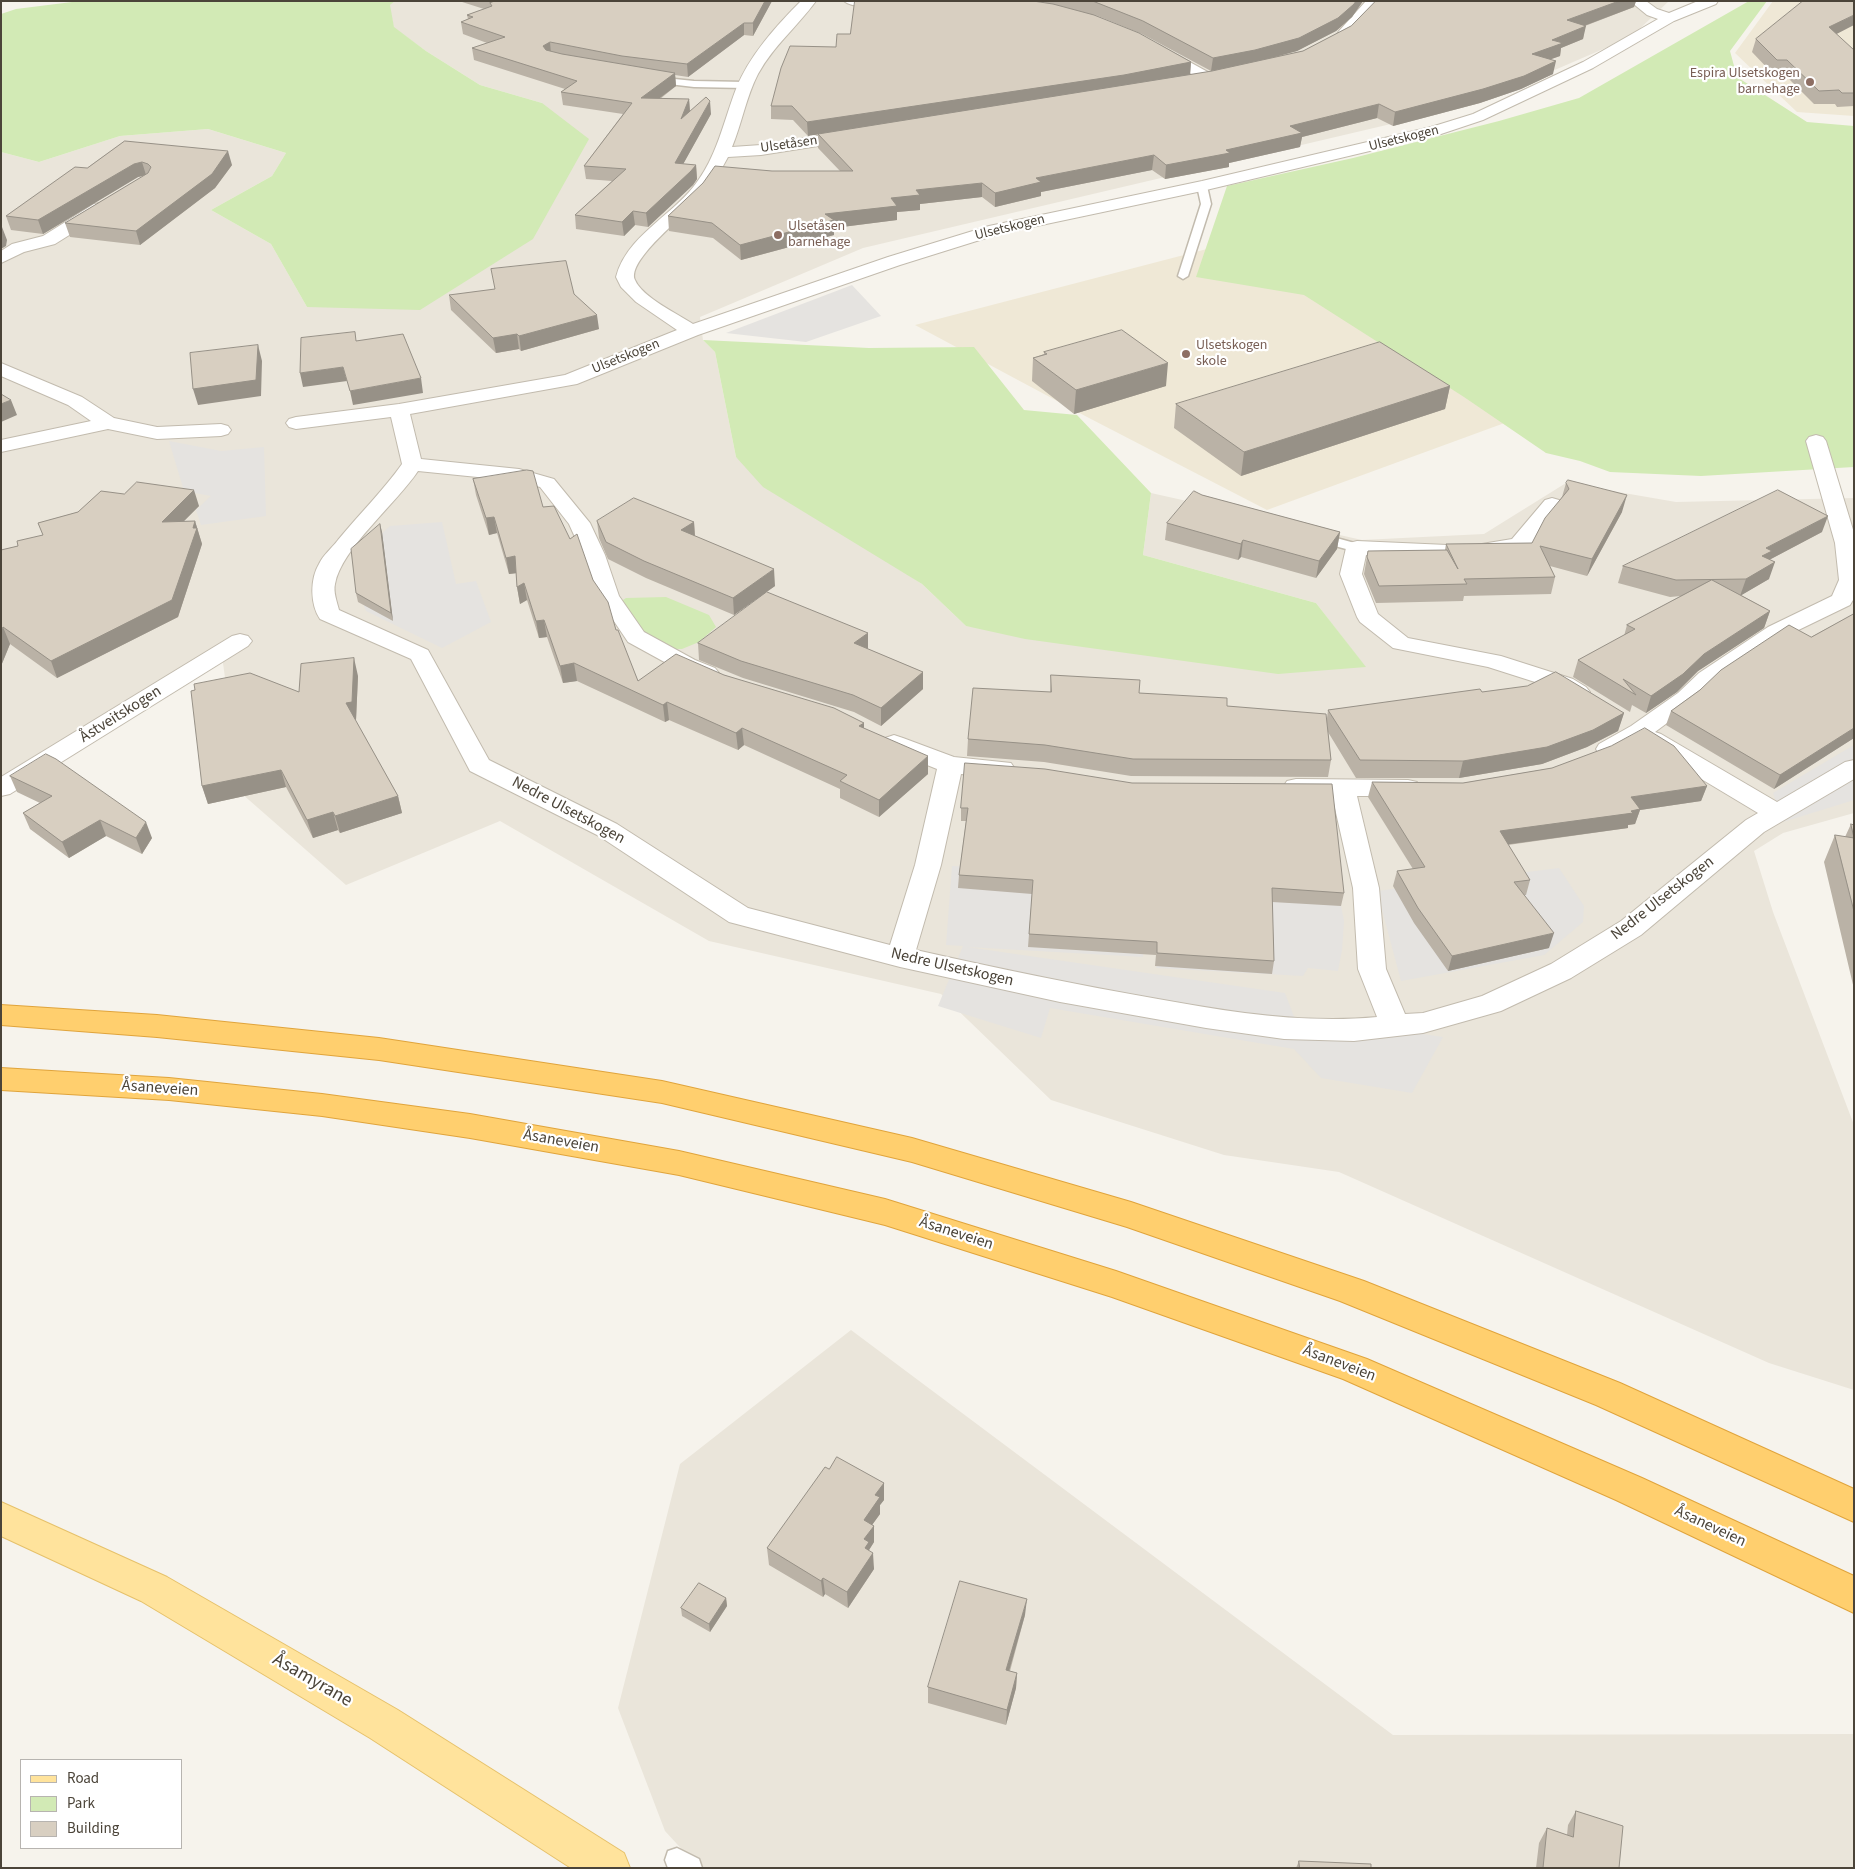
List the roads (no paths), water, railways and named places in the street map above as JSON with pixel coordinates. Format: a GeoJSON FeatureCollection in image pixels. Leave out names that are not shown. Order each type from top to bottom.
{"type":"FeatureCollection","features":[{"type":"Feature","properties":{"kind":"highway"},"geometry":{"type":"LineString","coordinates":[[1,1015],[157,1026],[379,1048],[662,1092],[912,1150],[1131,1215],[1352,1291],[1608,1394],[1854,1506]]}},
{"type":"Feature","properties":{"kind":"highway","name":"Åsaneveien"},"geometry":{"type":"LineString","coordinates":[[1,1079],[168,1088],[322,1105],[470,1126],[679,1164],[885,1212],[1116,1285],[1355,1369],[1629,1489],[1854,1595]]}},
{"type":"Feature","properties":{"kind":"main road","name":"Åsamyrane"},"geometry":{"type":"LineString","coordinates":[[1,1518],[154,1589],[384,1724],[609,1868]]}},
{"type":"Feature","properties":{"kind":"street"},"geometry":{"type":"LineString","coordinates":[[691,330],[646,301],[627,285],[625,276],[627,267],[634,256],[697,193],[713,172],[724,152],[745,85],[771,44],[809,1]]}},
{"type":"Feature","properties":{"kind":"street"},"geometry":{"type":"LineString","coordinates":[[851,1],[882,1]]}},
{"type":"Feature","properties":{"kind":"street"},"geometry":{"type":"LineString","coordinates":[[1334,39],[1346,32],[1370,8],[1373,1]]}},
{"type":"Feature","properties":{"kind":"street"},"geometry":{"type":"LineString","coordinates":[[1637,1],[1652,12],[1669,18]]}},
{"type":"Feature","properties":{"kind":"street","name":"Ulsetskogen"},"geometry":{"type":"LineString","coordinates":[[296,423],[400,410],[570,380],[691,330],[894,261],[995,230],[1202,186],[1436,131],[1478,117],[1588,65],[1669,18],[1711,1]]}},
{"type":"Feature","properties":{"kind":"street"},"geometry":{"type":"LineString","coordinates":[[1145,41],[1210,79]]}},
{"type":"Feature","properties":{"kind":"street"},"geometry":{"type":"LineString","coordinates":[[1184,83],[1228,75]]}},
{"type":"Feature","properties":{"kind":"street","name":"Ulsetåsen"},"geometry":{"type":"LineString","coordinates":[[724,152],[761,150],[867,133]]}},
{"type":"Feature","properties":{"kind":"street"},"geometry":{"type":"LineString","coordinates":[[1,258],[18,248],[49,240],[117,198]]}},
{"type":"Feature","properties":{"kind":"street"},"geometry":{"type":"LineString","coordinates":[[1,369],[75,401],[108,423],[157,433],[221,430]]}},
{"type":"Feature","properties":{"kind":"street"},"geometry":{"type":"LineString","coordinates":[[400,410],[412,464],[519,475],[547,483],[579,523],[594,555],[608,596],[636,637],[686,665],[726,682]]}},
{"type":"Feature","properties":{"kind":"street"},"geometry":{"type":"LineString","coordinates":[[1,446],[108,423]]}},
{"type":"Feature","properties":{"kind":"street"},"geometry":{"type":"LineString","coordinates":[[1589,757],[1640,731],[1686,698],[1707,678],[1776,632],[1842,600],[1850,580],[1846,543],[1816,441]]}},
{"type":"Feature","properties":{"kind":"street","name":"Nedre Ulsetskogen"},"geometry":{"type":"LineString","coordinates":[[412,464],[400,482],[329,565],[323,586],[328,614],[420,655],[479,765],[608,830],[739,915],[900,957],[1060,992],[1206,1018],[1284,1028],[1354,1030],[1423,1024],[1491,1004],[1561,971],[1631,928],[1755,826],[1854,768]]}},
{"type":"Feature","properties":{"kind":"street"},"geometry":{"type":"LineString","coordinates":[[1552,504],[1519,544],[1470,553],[1357,548],[1351,574],[1368,617],[1401,643],[1493,661],[1566,684],[1597,703]]}},
{"type":"Feature","properties":{"kind":"street","name":"Åstveitskogen"},"geometry":{"type":"LineString","coordinates":[[1,788],[240,641]]}},
{"type":"Feature","properties":{"kind":"street"},"geometry":{"type":"LineString","coordinates":[[1620,718],[1777,813]]}},
{"type":"Feature","properties":{"kind":"street"},"geometry":{"type":"LineString","coordinates":[[876,735],[908,750],[950,765],[1025,770]]}},
{"type":"Feature","properties":{"kind":"street"},"geometry":{"type":"LineString","coordinates":[[900,957],[928,865],[950,765]]}},
{"type":"Feature","properties":{"kind":"street"},"geometry":{"type":"LineString","coordinates":[[1275,786],[1430,788]]}},
{"type":"Feature","properties":{"kind":"street"},"geometry":{"type":"LineString","coordinates":[[1343,788],[1366,888],[1372,969],[1395,1026]]}},
{"type":"Feature","properties":{"kind":"lane"},"geometry":{"type":"LineString","coordinates":[[645,78],[694,84],[745,85]]}},
{"type":"Feature","properties":{"kind":"lane"},"geometry":{"type":"LineString","coordinates":[[1183,276],[1206,204],[1202,186]]}},
{"type":"Feature","properties":{"kind":"lane"},"geometry":{"type":"LineString","coordinates":[[1303,533],[1357,548]]}},
{"type":"Feature","properties":{"kind":"place","name":"Espira Ulsetskogen barnehage"},"geometry":{"type":"Point","coordinates":[1810,82]}},
{"type":"Feature","properties":{"kind":"place","name":"Ulsetåsen barnehage"},"geometry":{"type":"Point","coordinates":[778,235]}},
{"type":"Feature","properties":{"kind":"place","name":"Ulsetskogen skole"},"geometry":{"type":"Point","coordinates":[1186,354]}}]}
